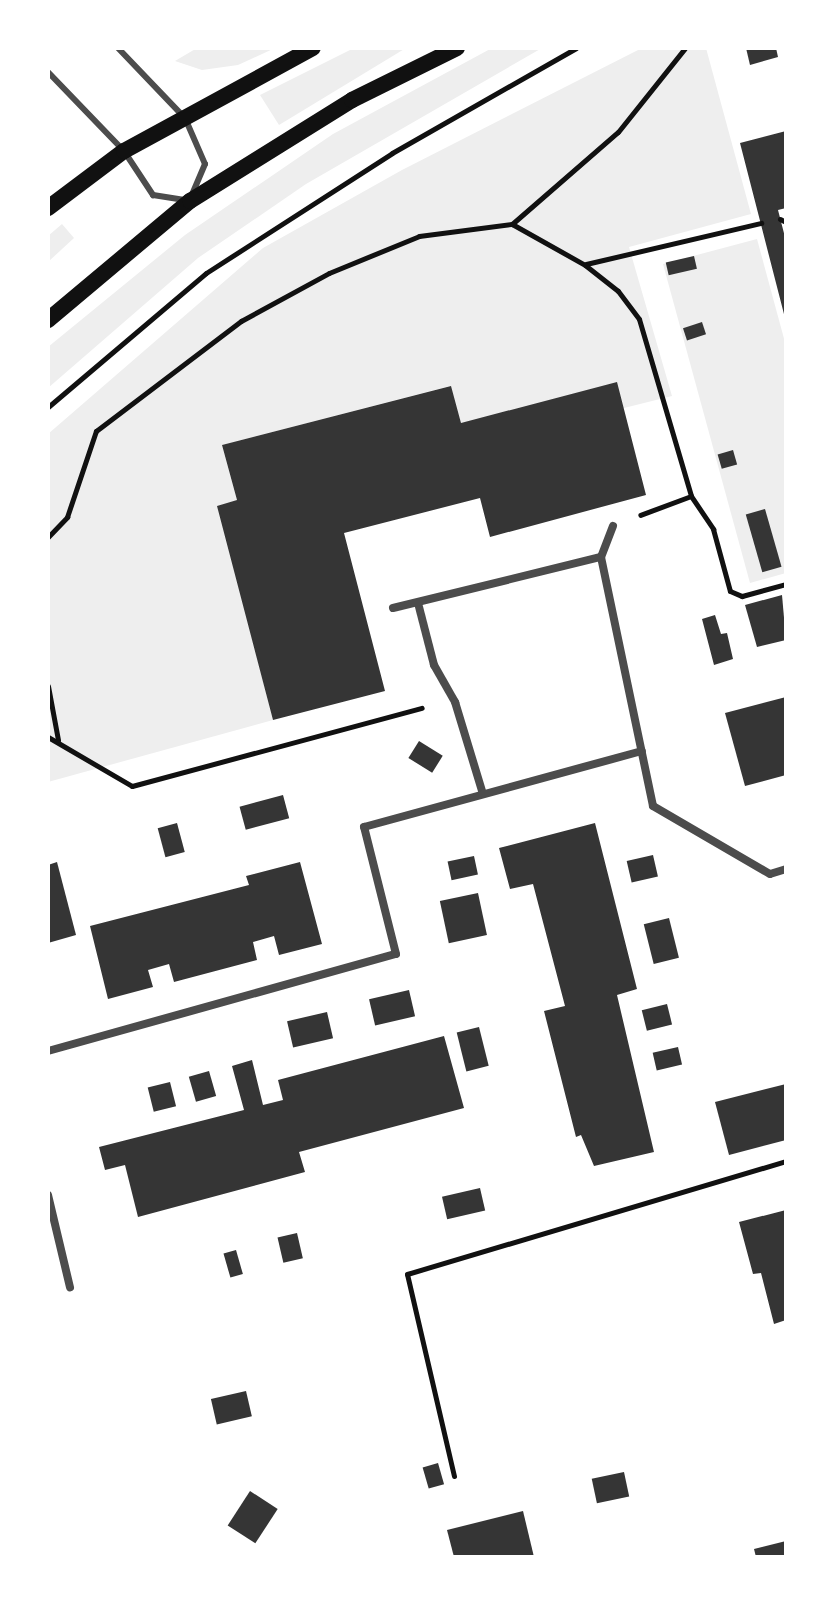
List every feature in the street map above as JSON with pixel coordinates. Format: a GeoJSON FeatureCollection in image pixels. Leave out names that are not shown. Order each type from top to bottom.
{"type":"FeatureCollection","features":[{"type":"Feature","properties":{"kind":"main road"},"geometry":{"type":"LineString","coordinates":[[48,208],[124,151],[313,48]]}},
{"type":"Feature","properties":{"kind":"main road"},"geometry":{"type":"LineString","coordinates":[[48,320],[190,201],[352,100],[457,48]]}},
{"type":"Feature","properties":{"kind":"street"},"geometry":{"type":"LineString","coordinates":[[613,526],[601,557],[653,806],[770,874],[786,869]]}},
{"type":"Feature","properties":{"kind":"street"},"geometry":{"type":"LineString","coordinates":[[393,608],[601,557]]}},
{"type":"Feature","properties":{"kind":"street"},"geometry":{"type":"LineString","coordinates":[[418,603],[434,665],[455,702],[483,794]]}},
{"type":"Feature","properties":{"kind":"street"},"geometry":{"type":"LineString","coordinates":[[48,1051],[396,954],[364,827],[642,751]]}},
{"type":"Feature","properties":{"kind":"street"},"geometry":{"type":"LineString","coordinates":[[48,1195],[70,1287]]}},
{"type":"Feature","properties":{"kind":"lane"},"geometry":{"type":"LineString","coordinates":[[48,72],[124,151],[153,195],[190,201],[205,164],[185,118],[118,48]]}},
{"type":"Feature","properties":{"kind":"path"},"geometry":{"type":"LineString","coordinates":[[48,407],[206,273],[392,153],[576,48]]}},
{"type":"Feature","properties":{"kind":"path"},"geometry":{"type":"LineString","coordinates":[[48,537],[67,517],[96,431],[241,321],[329,273],[419,236],[512,224],[618,132],[685,48]]}},
{"type":"Feature","properties":{"kind":"path"},"geometry":{"type":"LineString","coordinates":[[585,265],[761,223]]}},
{"type":"Feature","properties":{"kind":"path"},"geometry":{"type":"LineString","coordinates":[[512,224],[585,265],[618,291],[639,319],[691,496],[713,529],[730,591],[742,596],[786,584]]}},
{"type":"Feature","properties":{"kind":"path"},"geometry":{"type":"LineString","coordinates":[[613,526],[691,496]]}},
{"type":"Feature","properties":{"kind":"path"},"geometry":{"type":"LineString","coordinates":[[48,686],[58,741]]}},
{"type":"Feature","properties":{"kind":"path"},"geometry":{"type":"LineString","coordinates":[[48,737],[132,786],[397,712],[455,702]]}},
{"type":"Feature","properties":{"kind":"path"},"geometry":{"type":"LineString","coordinates":[[454,1476],[407,1274],[786,1161]]}},
{"type":"Feature","properties":{"kind":"shaded area"},"geometry":{"type":"Polygon","coordinates":[[[197,48],[275,48],[238,65],[202,70],[175,61],[197,48]]]}},
{"type":"Feature","properties":{"kind":"shaded area"},"geometry":{"type":"Polygon","coordinates":[[[354,48],[406,48],[279,125],[260,95],[354,48]]]}},
{"type":"Feature","properties":{"kind":"shaded area"},"geometry":{"type":"Polygon","coordinates":[[[492,48],[542,48],[306,184],[198,258],[48,388],[48,347],[185,235],[333,134],[492,48]]]}},
{"type":"Feature","properties":{"kind":"shaded area"},"geometry":{"type":"Polygon","coordinates":[[[642,48],[706,48],[751,214],[629,247],[672,396],[624,408],[461,423],[450,386],[222,445],[237,500],[218,506],[273,720],[48,782],[48,434],[263,248],[402,170],[642,48]]]}},
{"type":"Feature","properties":{"kind":"shaded area"},"geometry":{"type":"Polygon","coordinates":[[[62,224],[74,238],[48,262],[48,236],[62,224]]]}},
{"type":"Feature","properties":{"kind":"shaded area"},"geometry":{"type":"Polygon","coordinates":[[[757,239],[786,346],[786,573],[750,583],[663,264],[757,239]]]}},
{"type":"Feature","properties":{"kind":"building"},"geometry":{"type":"Polygon","coordinates":[[[746,48],[776,48],[778,57],[750,65],[746,48]]]}},
{"type":"Feature","properties":{"kind":"building"},"geometry":{"type":"Polygon","coordinates":[[[786,131],[786,208],[778,210],[786,241],[785,318],[740,143],[786,131]]]}},
{"type":"Feature","properties":{"kind":"building"},"geometry":{"type":"Polygon","coordinates":[[[694,256],[697,269],[669,275],[666,263],[694,256]]]}},
{"type":"Feature","properties":{"kind":"building"},"geometry":{"type":"Polygon","coordinates":[[[702,322],[706,334],[687,341],[683,328],[702,322]]]}},
{"type":"Feature","properties":{"kind":"building"},"geometry":{"type":"Polygon","coordinates":[[[617,382],[646,495],[490,537],[480,498],[344,533],[385,691],[273,720],[217,506],[237,500],[222,445],[451,386],[461,423],[617,382]]]}},
{"type":"Feature","properties":{"kind":"building"},"geometry":{"type":"Polygon","coordinates":[[[733,450],[737,464],[722,469],[718,454],[733,450]]]}},
{"type":"Feature","properties":{"kind":"building"},"geometry":{"type":"Polygon","coordinates":[[[765,509],[782,567],[762,572],[746,515],[765,509]]]}},
{"type":"Feature","properties":{"kind":"building"},"geometry":{"type":"Polygon","coordinates":[[[782,595],[786,640],[757,647],[745,605],[782,595]]]}},
{"type":"Feature","properties":{"kind":"building"},"geometry":{"type":"Polygon","coordinates":[[[715,615],[721,634],[727,633],[733,659],[714,665],[702,619],[715,615]]]}},
{"type":"Feature","properties":{"kind":"building"},"geometry":{"type":"Polygon","coordinates":[[[786,697],[786,775],[745,786],[725,713],[786,697]]]}},
{"type":"Feature","properties":{"kind":"building"},"geometry":{"type":"Polygon","coordinates":[[[419,741],[443,756],[432,773],[408,758],[419,741]]]}},
{"type":"Feature","properties":{"kind":"building"},"geometry":{"type":"Polygon","coordinates":[[[283,795],[289,818],[246,830],[240,807],[283,795]]]}},
{"type":"Feature","properties":{"kind":"building"},"geometry":{"type":"Polygon","coordinates":[[[177,823],[185,852],[165,857],[158,828],[177,823]]]}},
{"type":"Feature","properties":{"kind":"building"},"geometry":{"type":"Polygon","coordinates":[[[595,823],[637,989],[617,995],[654,1152],[594,1166],[581,1135],[576,1137],[544,1011],[565,1006],[533,884],[510,889],[499,848],[595,823]]]}},
{"type":"Feature","properties":{"kind":"building"},"geometry":{"type":"Polygon","coordinates":[[[653,855],[658,876],[632,883],[627,861],[653,855]]]}},
{"type":"Feature","properties":{"kind":"building"},"geometry":{"type":"Polygon","coordinates":[[[474,856],[478,875],[452,880],[448,862],[474,856]]]}},
{"type":"Feature","properties":{"kind":"building"},"geometry":{"type":"Polygon","coordinates":[[[57,862],[76,935],[48,943],[48,865],[57,862]]]}},
{"type":"Feature","properties":{"kind":"building"},"geometry":{"type":"Polygon","coordinates":[[[300,862],[322,944],[279,955],[274,936],[253,942],[257,960],[174,982],[169,964],[148,970],[153,987],[108,999],[90,926],[249,885],[246,876],[300,862]]]}},
{"type":"Feature","properties":{"kind":"building"},"geometry":{"type":"Polygon","coordinates":[[[478,893],[487,935],[449,943],[440,901],[478,893]]]}},
{"type":"Feature","properties":{"kind":"building"},"geometry":{"type":"Polygon","coordinates":[[[669,918],[679,958],[654,964],[644,924],[669,918]]]}},
{"type":"Feature","properties":{"kind":"building"},"geometry":{"type":"Polygon","coordinates":[[[409,990],[415,1016],[375,1026],[369,999],[409,990]]]}},
{"type":"Feature","properties":{"kind":"building"},"geometry":{"type":"Polygon","coordinates":[[[667,1004],[672,1024],[647,1031],[642,1010],[667,1004]]]}},
{"type":"Feature","properties":{"kind":"building"},"geometry":{"type":"Polygon","coordinates":[[[327,1012],[333,1038],[293,1048],[287,1021],[327,1012]]]}},
{"type":"Feature","properties":{"kind":"building"},"geometry":{"type":"Polygon","coordinates":[[[479,1027],[489,1066],[466,1071],[457,1033],[479,1027]]]}},
{"type":"Feature","properties":{"kind":"building"},"geometry":{"type":"Polygon","coordinates":[[[444,1036],[464,1108],[299,1152],[305,1172],[138,1217],[125,1165],[105,1170],[99,1147],[244,1110],[232,1066],[252,1060],[263,1105],[283,1100],[278,1080],[444,1036]]]}},
{"type":"Feature","properties":{"kind":"building"},"geometry":{"type":"Polygon","coordinates":[[[678,1047],[682,1065],[657,1070],[653,1053],[678,1047]]]}},
{"type":"Feature","properties":{"kind":"building"},"geometry":{"type":"Polygon","coordinates":[[[209,1071],[216,1096],[196,1102],[189,1077],[209,1071]]]}},
{"type":"Feature","properties":{"kind":"building"},"geometry":{"type":"Polygon","coordinates":[[[170,1082],[176,1106],[154,1112],[148,1088],[170,1082]]]}},
{"type":"Feature","properties":{"kind":"building"},"geometry":{"type":"Polygon","coordinates":[[[786,1084],[786,1140],[729,1155],[715,1102],[786,1084]]]}},
{"type":"Feature","properties":{"kind":"building"},"geometry":{"type":"Polygon","coordinates":[[[480,1188],[485,1210],[447,1219],[442,1197],[480,1188]]]}},
{"type":"Feature","properties":{"kind":"building"},"geometry":{"type":"Polygon","coordinates":[[[786,1210],[786,1320],[774,1324],[761,1273],[753,1274],[739,1222],[786,1210]]]}},
{"type":"Feature","properties":{"kind":"building"},"geometry":{"type":"Polygon","coordinates":[[[297,1233],[303,1258],[283,1263],[278,1237],[297,1233]]]}},
{"type":"Feature","properties":{"kind":"building"},"geometry":{"type":"Polygon","coordinates":[[[236,1250],[243,1274],[230,1278],[224,1254],[236,1250]]]}},
{"type":"Feature","properties":{"kind":"building"},"geometry":{"type":"Polygon","coordinates":[[[246,1391],[252,1416],[217,1424],[211,1399],[246,1391]]]}},
{"type":"Feature","properties":{"kind":"building"},"geometry":{"type":"Polygon","coordinates":[[[438,1463],[444,1484],[429,1489],[423,1467],[438,1463]]]}},
{"type":"Feature","properties":{"kind":"building"},"geometry":{"type":"Polygon","coordinates":[[[624,1472],[629,1496],[597,1503],[592,1479],[624,1472]]]}},
{"type":"Feature","properties":{"kind":"building"},"geometry":{"type":"Polygon","coordinates":[[[250,1491],[278,1509],[255,1543],[228,1525],[250,1491]]]}},
{"type":"Feature","properties":{"kind":"building"},"geometry":{"type":"Polygon","coordinates":[[[523,1511],[534,1557],[454,1557],[447,1530],[523,1511]]]}},
{"type":"Feature","properties":{"kind":"building"},"geometry":{"type":"Polygon","coordinates":[[[786,1541],[786,1557],[756,1557],[754,1549],[786,1541]]]}}]}
